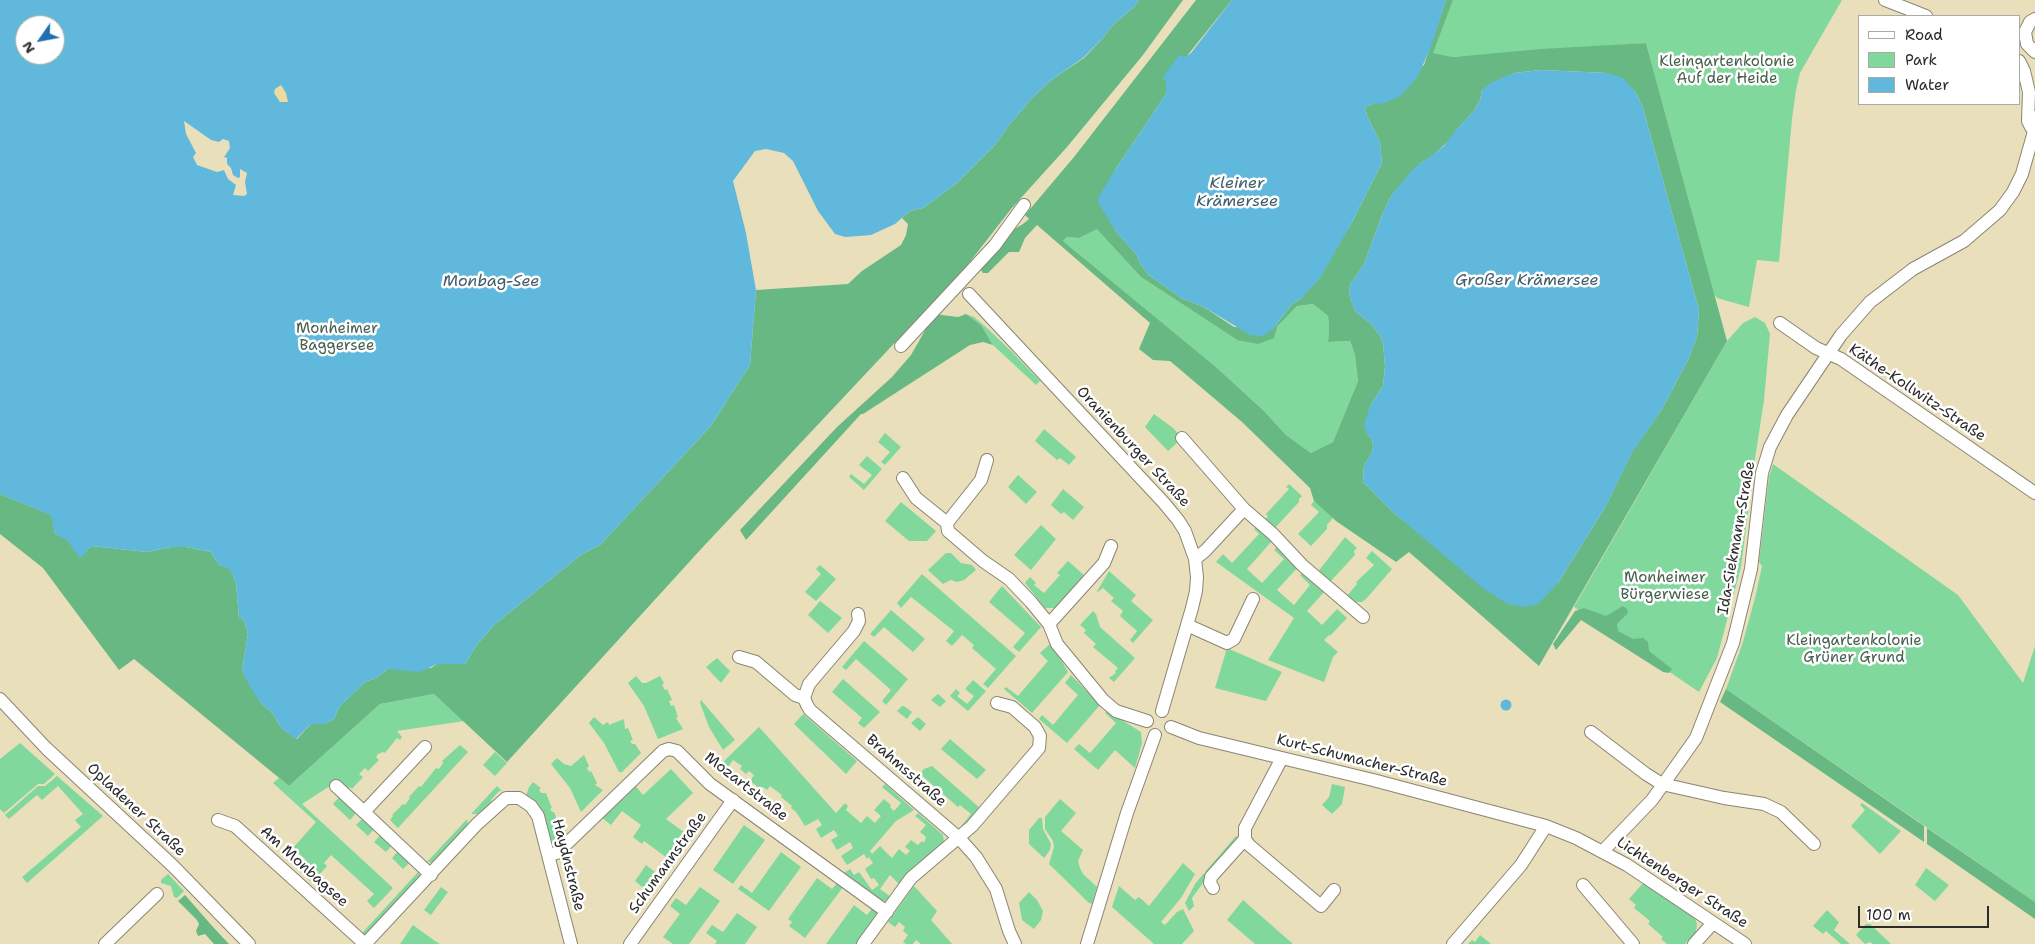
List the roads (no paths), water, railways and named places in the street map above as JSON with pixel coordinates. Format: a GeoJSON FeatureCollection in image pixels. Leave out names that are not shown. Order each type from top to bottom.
{"type":"FeatureCollection","features":[{"type":"Feature","properties":{"kind":"street"},"geometry":{"type":"LineString","coordinates":[[1885,0],[1923,15]]}},
{"type":"Feature","properties":{"kind":"street"},"geometry":{"type":"LineString","coordinates":[[2035,19],[2022,32],[2027,44],[2035,52]]}},
{"type":"Feature","properties":{"kind":"street"},"geometry":{"type":"LineString","coordinates":[[2020,63],[2024,70],[2029,92],[2028,121],[2034,132]]}},
{"type":"Feature","properties":{"kind":"street","name":"Ida-Siekmann-Straße"},"geometry":{"type":"LineString","coordinates":[[1603,851],[1652,800],[1696,738],[1733,643],[1751,569],[1762,473],[1770,447],[1786,415],[1827,354],[1854,320],[1890,285],[1913,269],[1964,241],[2000,210],[2013,192],[2022,174],[2034,132],[2035,117]]}},
{"type":"Feature","properties":{"kind":"street"},"geometry":{"type":"LineString","coordinates":[[901,346],[995,245],[1024,205]]}},
{"type":"Feature","properties":{"kind":"street","name":"Oranienburger Straße"},"geometry":{"type":"LineString","coordinates":[[969,294],[1172,511],[1185,531],[1195,559],[1196,591],[1162,711]]}},
{"type":"Feature","properties":{"kind":"street","name":"Käthe-Kollwitz-Straße"},"geometry":{"type":"LineString","coordinates":[[1780,323],[1816,348],[1841,359],[2035,493]]}},
{"type":"Feature","properties":{"kind":"street"},"geometry":{"type":"LineString","coordinates":[[1182,438],[1244,509],[1308,570],[1363,617]]}},
{"type":"Feature","properties":{"kind":"street"},"geometry":{"type":"LineString","coordinates":[[947,523],[981,480],[987,460]]}},
{"type":"Feature","properties":{"kind":"street"},"geometry":{"type":"LineString","coordinates":[[903,478],[916,498],[947,523],[948,531],[983,561],[1009,579],[1032,602],[1049,624],[1057,644],[1103,700],[1116,711],[1147,721]]}},
{"type":"Feature","properties":{"kind":"street"},"geometry":{"type":"LineString","coordinates":[[1195,559],[1205,551],[1244,509]]}},
{"type":"Feature","properties":{"kind":"street"},"geometry":{"type":"LineString","coordinates":[[1049,624],[1104,563],[1111,546]]}},
{"type":"Feature","properties":{"kind":"street"},"geometry":{"type":"LineString","coordinates":[[1187,625],[1227,643],[1234,639],[1254,599]]}},
{"type":"Feature","properties":{"kind":"street"},"geometry":{"type":"LineString","coordinates":[[804,698],[809,684],[854,631],[859,621],[858,614]]}},
{"type":"Feature","properties":{"kind":"street","name":"Brahmsstraße"},"geometry":{"type":"LineString","coordinates":[[739,657],[756,662],[795,695],[804,698],[810,710],[959,838],[976,856],[990,878],[1000,899],[1008,931],[1015,944]]}},
{"type":"Feature","properties":{"kind":"street","name":"Opladener Straße"},"geometry":{"type":"LineString","coordinates":[[0,699],[46,748],[173,866],[248,943]]}},
{"type":"Feature","properties":{"kind":"street"},"geometry":{"type":"LineString","coordinates":[[863,944],[911,878],[959,838],[1030,760],[1040,745],[1040,736],[1035,727],[1012,707],[997,703]]}},
{"type":"Feature","properties":{"kind":"street"},"geometry":{"type":"LineString","coordinates":[[1162,711],[1169,715],[1171,728],[1164,734],[1155,735],[1149,731],[1147,721],[1152,712],[1162,711]]}},
{"type":"Feature","properties":{"kind":"street","name":"Kurt-Schumacher-Straße"},"geometry":{"type":"LineString","coordinates":[[1171,728],[1199,738],[1373,780],[1546,826]]}},
{"type":"Feature","properties":{"kind":"street"},"geometry":{"type":"LineString","coordinates":[[1591,732],[1662,784],[1724,798],[1764,804],[1781,812],[1814,844]]}},
{"type":"Feature","properties":{"kind":"street"},"geometry":{"type":"LineString","coordinates":[[1087,944],[1129,808],[1155,735]]}},
{"type":"Feature","properties":{"kind":"street"},"geometry":{"type":"LineString","coordinates":[[364,812],[425,746]]}},
{"type":"Feature","properties":{"kind":"street","name":"Mozartstraße"},"geometry":{"type":"LineString","coordinates":[[549,855],[557,853],[663,751],[669,749],[677,751],[710,784],[887,912]]}},
{"type":"Feature","properties":{"kind":"street"},"geometry":{"type":"LineString","coordinates":[[1282,758],[1244,828],[1245,839],[1321,906],[1334,890]]}},
{"type":"Feature","properties":{"kind":"street"},"geometry":{"type":"LineString","coordinates":[[336,786],[431,875],[365,944]]}},
{"type":"Feature","properties":{"kind":"street","name":"Haydnstraße"},"geometry":{"type":"LineString","coordinates":[[431,875],[496,806],[506,798],[519,798],[531,806],[538,816],[571,944]]}},
{"type":"Feature","properties":{"kind":"street","name":"Schumannstraße"},"geometry":{"type":"LineString","coordinates":[[630,944],[733,800]]}},
{"type":"Feature","properties":{"kind":"street","name":"Am Monbagsee"},"geometry":{"type":"LineString","coordinates":[[218,820],[235,826],[365,944]]}},
{"type":"Feature","properties":{"kind":"street"},"geometry":{"type":"LineString","coordinates":[[1453,944],[1521,865],[1546,826]]}},
{"type":"Feature","properties":{"kind":"street","name":"Lichtenberger Straße"},"geometry":{"type":"LineString","coordinates":[[1546,826],[1603,851],[1649,878],[1744,944]]}},
{"type":"Feature","properties":{"kind":"street"},"geometry":{"type":"LineString","coordinates":[[1212,888],[1210,883],[1212,878],[1245,839]]}},
{"type":"Feature","properties":{"kind":"street"},"geometry":{"type":"LineString","coordinates":[[1583,885],[1633,944]]}},
{"type":"Feature","properties":{"kind":"street"},"geometry":{"type":"LineString","coordinates":[[105,944],[158,894]]}},
{"type":"Feature","properties":{"kind":"street"},"geometry":{"type":"LineString","coordinates":[[1694,944],[1713,923]]}},
{"type":"Feature","properties":{"kind":"water","name":"Monbag-See"},"geometry":{"type":"Polygon","coordinates":[[[0,0],[1139,0],[1083,58],[1054,78],[1034,96],[1009,125],[995,145],[957,183],[923,208],[910,211],[895,224],[871,235],[845,237],[835,234],[818,211],[793,161],[784,153],[766,149],[755,151],[733,181],[746,233],[756,290],[750,365],[710,427],[600,545],[582,554],[494,625],[476,646],[465,664],[437,664],[420,672],[388,669],[376,678],[365,682],[340,706],[333,720],[324,724],[311,724],[296,739],[282,729],[273,714],[261,703],[242,671],[248,634],[244,620],[239,617],[236,583],[230,569],[219,565],[211,552],[186,547],[171,547],[147,552],[92,546],[80,558],[67,540],[55,534],[51,515],[0,494],[0,0]],[[281,85],[275,89],[274,93],[280,102],[288,102],[286,93],[281,85]],[[184,121],[186,134],[196,153],[193,157],[197,165],[217,172],[224,170],[228,179],[236,185],[233,195],[244,196],[247,194],[245,182],[247,173],[240,169],[240,177],[238,178],[233,175],[231,168],[227,164],[227,158],[224,157],[230,148],[229,141],[223,139],[219,142],[211,140],[184,121]]]}},
{"type":"Feature","properties":{"kind":"water","name":"Kleiner Krämersee"},"geometry":{"type":"Polygon","coordinates":[[[1232,0],[1446,0],[1431,47],[1417,78],[1399,97],[1381,104],[1375,103],[1365,107],[1367,116],[1380,142],[1382,163],[1350,226],[1320,278],[1302,298],[1292,304],[1273,329],[1263,336],[1250,335],[1204,307],[1181,298],[1149,275],[1141,265],[1136,254],[1114,229],[1097,200],[1166,94],[1166,82],[1163,77],[1179,55],[1185,57],[1191,53],[1232,0]]]}},
{"type":"Feature","properties":{"kind":"water","name":"Großer Krämersee"},"geometry":{"type":"Polygon","coordinates":[[[1541,70],[1607,73],[1623,78],[1634,90],[1642,105],[1699,310],[1697,337],[1688,360],[1662,409],[1632,453],[1607,504],[1558,583],[1538,604],[1523,607],[1508,604],[1484,589],[1394,513],[1363,482],[1364,465],[1372,453],[1373,446],[1372,439],[1366,433],[1364,425],[1370,406],[1383,386],[1385,366],[1383,343],[1380,336],[1372,325],[1355,311],[1349,294],[1350,285],[1364,264],[1391,196],[1413,169],[1444,146],[1473,112],[1480,100],[1482,90],[1492,82],[1514,73],[1541,70]]]}},
{"type":"Feature","properties":{"kind":"water"},"geometry":{"type":"Polygon","coordinates":[[[1506,699],[1512,705],[1506,711],[1500,705],[1506,699]]]}},
{"type":"Feature","properties":{"kind":"park label","name":"Kleingartenkolonie Auf der Heide"},"geometry":{"type":"Point","coordinates":[1727,70]}},
{"type":"Feature","properties":{"kind":"park label","name":"Monheimer Baggersee"},"geometry":{"type":"Point","coordinates":[337,338]}},
{"type":"Feature","properties":{"kind":"park label","name":"Monheimer Bürgerwiese"},"geometry":{"type":"Point","coordinates":[1665,586]}},
{"type":"Feature","properties":{"kind":"park label","name":"Kleingartenkolonie Grüner Grund"},"geometry":{"type":"Point","coordinates":[1854,650]}}]}
